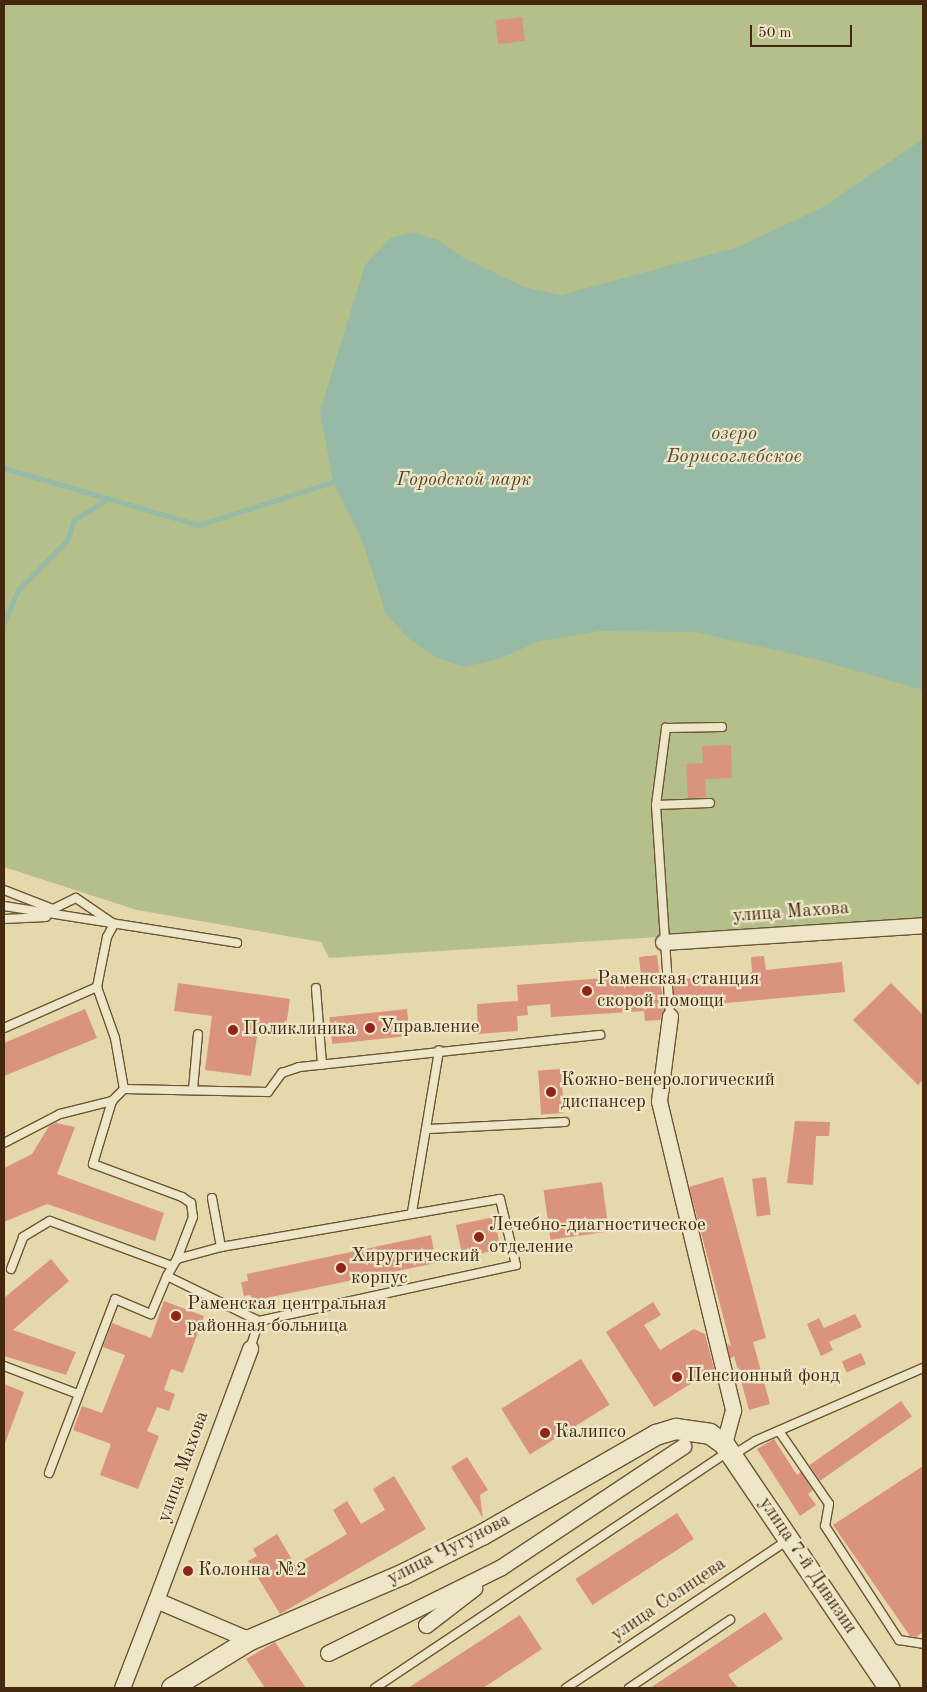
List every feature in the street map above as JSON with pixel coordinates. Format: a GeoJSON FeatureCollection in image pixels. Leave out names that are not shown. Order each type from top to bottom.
{"type":"FeatureCollection","features":[{"type":"Feature","properties":{"kind":"main road","name":"улица Чугунова"},"geometry":{"type":"LineString","coordinates":[[172,1688],[250,1640],[308,1618],[467,1542],[656,1435],[676,1430],[697,1431],[729,1450]]}},
{"type":"Feature","properties":{"kind":"main road","name":"улица 7-й Дивизии"},"geometry":{"type":"LineString","coordinates":[[729,1450],[790,1539],[886,1687]]}},
{"type":"Feature","properties":{"kind":"street","name":"улица Махова"},"geometry":{"type":"LineString","coordinates":[[663,942],[923,925]]}},
{"type":"Feature","properties":{"kind":"street"},"geometry":{"type":"LineString","coordinates":[[670,1016],[659,1101],[733,1410],[729,1450]]}},
{"type":"Feature","properties":{"kind":"street","name":"улица Махова"},"geometry":{"type":"LineString","coordinates":[[122,1688],[250,1348]]}},
{"type":"Feature","properties":{"kind":"street"},"geometry":{"type":"LineString","coordinates":[[426,1625],[501,1567],[683,1446]]}},
{"type":"Feature","properties":{"kind":"street"},"geometry":{"type":"LineString","coordinates":[[328,1653],[501,1567]]}},
{"type":"Feature","properties":{"kind":"street"},"geometry":{"type":"LineString","coordinates":[[156,1600],[250,1640]]}},
{"type":"Feature","properties":{"kind":"lane"},"geometry":{"type":"LineString","coordinates":[[670,1016],[663,942],[656,805],[666,728],[722,727]]}},
{"type":"Feature","properties":{"kind":"lane"},"geometry":{"type":"LineString","coordinates":[[656,805],[710,803]]}},
{"type":"Feature","properties":{"kind":"lane"},"geometry":{"type":"LineString","coordinates":[[4,890],[53,909],[76,898],[114,924]]}},
{"type":"Feature","properties":{"kind":"lane"},"geometry":{"type":"LineString","coordinates":[[4,906],[237,943]]}},
{"type":"Feature","properties":{"kind":"lane"},"geometry":{"type":"LineString","coordinates":[[4,919],[60,916]]}},
{"type":"Feature","properties":{"kind":"lane"},"geometry":{"type":"LineString","coordinates":[[114,924],[97,987],[115,1038],[124,1089]]}},
{"type":"Feature","properties":{"kind":"lane"},"geometry":{"type":"LineString","coordinates":[[4,1028],[97,987]]}},
{"type":"Feature","properties":{"kind":"lane"},"geometry":{"type":"LineString","coordinates":[[316,988],[322,1065]]}},
{"type":"Feature","properties":{"kind":"lane"},"geometry":{"type":"LineString","coordinates":[[193,1089],[198,1034]]}},
{"type":"Feature","properties":{"kind":"lane"},"geometry":{"type":"LineString","coordinates":[[48,1473],[115,1299],[151,1314],[167,1276],[177,1259],[193,1217],[191,1203],[182,1196],[93,1164],[112,1101],[124,1089],[268,1092],[282,1073],[322,1065],[439,1050],[600,1035]]}},
{"type":"Feature","properties":{"kind":"lane"},"geometry":{"type":"LineString","coordinates":[[412,1212],[428,1129],[439,1050]]}},
{"type":"Feature","properties":{"kind":"lane"},"geometry":{"type":"LineString","coordinates":[[4,1143],[60,1114],[112,1101]]}},
{"type":"Feature","properties":{"kind":"lane"},"geometry":{"type":"LineString","coordinates":[[428,1129],[566,1122]]}},
{"type":"Feature","properties":{"kind":"lane"},"geometry":{"type":"LineString","coordinates":[[212,1198],[221,1247]]}},
{"type":"Feature","properties":{"kind":"lane"},"geometry":{"type":"LineString","coordinates":[[167,1276],[259,1321],[516,1265],[500,1199],[412,1212],[221,1247],[177,1259]]}},
{"type":"Feature","properties":{"kind":"lane"},"geometry":{"type":"LineString","coordinates":[[11,1269],[23,1237],[50,1222],[172,1266]]}},
{"type":"Feature","properties":{"kind":"lane"},"geometry":{"type":"LineString","coordinates":[[250,1348],[259,1321]]}},
{"type":"Feature","properties":{"kind":"lane"},"geometry":{"type":"LineString","coordinates":[[4,1366],[78,1394]]}},
{"type":"Feature","properties":{"kind":"lane"},"geometry":{"type":"LineString","coordinates":[[375,1688],[729,1450],[779,1431],[923,1368]]}},
{"type":"Feature","properties":{"kind":"lane"},"geometry":{"type":"LineString","coordinates":[[779,1431],[829,1504],[825,1526],[899,1640],[923,1644]]}},
{"type":"Feature","properties":{"kind":"lane","name":"улица Солнцева"},"geometry":{"type":"LineString","coordinates":[[566,1688],[790,1539]]}},
{"type":"Feature","properties":{"kind":"lane"},"geometry":{"type":"LineString","coordinates":[[629,1688],[730,1620]]}},
{"type":"Feature","properties":{"kind":"green space","name":"Городской парк"},"geometry":{"type":"Polygon","coordinates":[[[4,4],[923,4],[923,920],[329,958],[321,942],[137,910],[4,867],[4,4]]]}},
{"type":"Feature","properties":{"kind":"water","name":"озеро Борисоглебское"},"geometry":{"type":"Polygon","coordinates":[[[923,139],[923,690],[815,659],[695,632],[599,631],[540,641],[498,659],[464,667],[437,658],[408,638],[386,614],[362,540],[333,482],[320,411],[365,265],[391,238],[413,232],[438,240],[464,258],[524,287],[561,295],[738,247],[823,207],[923,139]]]}},
{"type":"Feature","properties":{"kind":"building"},"geometry":{"type":"Polygon","coordinates":[[[522,17],[525,41],[498,44],[495,20],[522,17]]]}},
{"type":"Feature","properties":{"kind":"building"},"geometry":{"type":"Polygon","coordinates":[[[731,745],[732,778],[705,779],[706,797],[688,798],[686,764],[703,763],[702,746],[731,745]]]}},
{"type":"Feature","properties":{"kind":"building"},"geometry":{"type":"Polygon","coordinates":[[[657,955],[664,1009],[660,1020],[645,1021],[644,1011],[551,1017],[550,1004],[527,1006],[528,1015],[517,1016],[518,1031],[478,1034],[477,1004],[518,1001],[517,985],[641,975],[639,957],[657,955]]]}},
{"type":"Feature","properties":{"kind":"building"},"geometry":{"type":"Polygon","coordinates":[[[764,956],[766,970],[842,962],[845,992],[675,1008],[673,980],[752,972],[751,957],[764,956]]]}},
{"type":"Feature","properties":{"kind":"building","name":"Поликлиника"},"geometry":{"type":"Polygon","coordinates":[[[178,983],[290,999],[286,1027],[259,1023],[251,1076],[205,1070],[212,1016],[174,1011],[178,983]]]}},
{"type":"Feature","properties":{"kind":"building"},"geometry":{"type":"Polygon","coordinates":[[[891,983],[923,1015],[923,1080],[918,1085],[853,1020],[891,983]]]}},
{"type":"Feature","properties":{"kind":"building"},"geometry":{"type":"Polygon","coordinates":[[[85,1009],[97,1038],[4,1076],[4,1043],[85,1009]]]}},
{"type":"Feature","properties":{"kind":"building","name":"Управление"},"geometry":{"type":"Polygon","coordinates":[[[407,1009],[410,1036],[332,1044],[329,1017],[407,1009]]]}},
{"type":"Feature","properties":{"kind":"building","name":"Кожно-венерологический диспансер"},"geometry":{"type":"Polygon","coordinates":[[[561,1069],[564,1113],[541,1114],[538,1071],[561,1069]]]}},
{"type":"Feature","properties":{"kind":"building"},"geometry":{"type":"Polygon","coordinates":[[[795,1121],[830,1122],[829,1136],[816,1136],[813,1185],[787,1183],[795,1121]]]}},
{"type":"Feature","properties":{"kind":"building"},"geometry":{"type":"Polygon","coordinates":[[[56,1123],[75,1127],[57,1174],[164,1213],[155,1241],[47,1204],[4,1222],[4,1168],[32,1154],[49,1126],[56,1123]]]}},
{"type":"Feature","properties":{"kind":"building"},"geometry":{"type":"Polygon","coordinates":[[[723,1177],[766,1338],[753,1342],[770,1404],[749,1410],[734,1356],[730,1359],[727,1344],[731,1346],[689,1187],[723,1177]]]}},
{"type":"Feature","properties":{"kind":"building"},"geometry":{"type":"Polygon","coordinates":[[[766,1177],[771,1215],[757,1216],[752,1179],[766,1177]]]}},
{"type":"Feature","properties":{"kind":"building"},"geometry":{"type":"Polygon","coordinates":[[[602,1182],[609,1232],[551,1240],[544,1190],[602,1182]]]}},
{"type":"Feature","properties":{"kind":"building","name":"Лечебно-диагностическое отделение"},"geometry":{"type":"Polygon","coordinates":[[[494,1217],[501,1249],[463,1257],[456,1225],[494,1217]]]}},
{"type":"Feature","properties":{"kind":"building","name":"Хирургический корпус"},"geometry":{"type":"Polygon","coordinates":[[[431,1235],[436,1263],[252,1301],[251,1295],[244,1296],[241,1282],[248,1281],[247,1274],[431,1235]]]}},
{"type":"Feature","properties":{"kind":"building"},"geometry":{"type":"Polygon","coordinates":[[[51,1259],[69,1281],[13,1330],[76,1352],[66,1375],[4,1356],[4,1298],[51,1259]]]}},
{"type":"Feature","properties":{"kind":"building"},"geometry":{"type":"Polygon","coordinates":[[[164,1301],[204,1316],[183,1373],[171,1369],[164,1390],[175,1394],[169,1411],[157,1407],[147,1431],[159,1436],[138,1489],[100,1475],[111,1444],[73,1430],[82,1406],[102,1413],[125,1355],[103,1347],[112,1323],[151,1338],[164,1301]]]}},
{"type":"Feature","properties":{"kind":"building"},"geometry":{"type":"Polygon","coordinates":[[[653,1302],[661,1315],[644,1325],[660,1350],[694,1329],[705,1334],[714,1369],[654,1407],[606,1332],[653,1302]]]}},
{"type":"Feature","properties":{"kind":"building"},"geometry":{"type":"Polygon","coordinates":[[[855,1314],[862,1327],[829,1342],[833,1350],[821,1356],[807,1324],[819,1318],[824,1328],[855,1314]]]}},
{"type":"Feature","properties":{"kind":"building"},"geometry":{"type":"Polygon","coordinates":[[[861,1353],[866,1364],[847,1373],[842,1362],[861,1353]]]}},
{"type":"Feature","properties":{"kind":"building"},"geometry":{"type":"Polygon","coordinates":[[[581,1359],[610,1405],[530,1455],[501,1409],[581,1359]]]}},
{"type":"Feature","properties":{"kind":"building"},"geometry":{"type":"Polygon","coordinates":[[[4,1384],[24,1392],[5,1443],[4,1443],[4,1384]]]}},
{"type":"Feature","properties":{"kind":"building"},"geometry":{"type":"Polygon","coordinates":[[[901,1401],[912,1417],[820,1481],[809,1465],[901,1401]]]}},
{"type":"Feature","properties":{"kind":"building"},"geometry":{"type":"Polygon","coordinates":[[[774,1439],[797,1475],[801,1472],[813,1490],[808,1494],[816,1505],[800,1516],[757,1449],[774,1439]]]}},
{"type":"Feature","properties":{"kind":"building"},"geometry":{"type":"Polygon","coordinates":[[[467,1457],[488,1490],[480,1495],[483,1518],[451,1467],[467,1457]]]}},
{"type":"Feature","properties":{"kind":"building"},"geometry":{"type":"Polygon","coordinates":[[[923,1466],[923,1632],[916,1637],[910,1636],[833,1525],[923,1466]]]}},
{"type":"Feature","properties":{"kind":"building"},"geometry":{"type":"Polygon","coordinates":[[[394,1476],[426,1529],[280,1614],[248,1561],[257,1556],[253,1549],[277,1534],[295,1565],[347,1534],[333,1510],[347,1501],[361,1524],[385,1510],[373,1489],[394,1476]]]}},
{"type":"Feature","properties":{"kind":"building"},"geometry":{"type":"Polygon","coordinates":[[[677,1513],[694,1539],[592,1605],[576,1579],[677,1513]]]}},
{"type":"Feature","properties":{"kind":"building"},"geometry":{"type":"Polygon","coordinates":[[[765,1612],[783,1639],[728,1675],[738,1688],[650,1688],[765,1612]]]}},
{"type":"Feature","properties":{"kind":"building"},"geometry":{"type":"Polygon","coordinates":[[[520,1615],[542,1649],[483,1688],[408,1688],[520,1615]]]}},
{"type":"Feature","properties":{"kind":"building"},"geometry":{"type":"Polygon","coordinates":[[[275,1642],[306,1688],[265,1688],[246,1659],[275,1642]]]}},
{"type":"Feature","properties":{"kind":"waterway"},"geometry":{"type":"LineString","coordinates":[[4,468],[199,525],[333,482]]}},
{"type":"Feature","properties":{"kind":"waterway"},"geometry":{"type":"LineString","coordinates":[[4,623],[18,590],[67,541],[74,520],[108,499]]}},
{"type":"Feature","properties":{"kind":"place","name":"Раменская станция скорой помощи"},"geometry":{"type":"Point","coordinates":[587,991]}},
{"type":"Feature","properties":{"kind":"place","name":"Управление"},"geometry":{"type":"Point","coordinates":[370,1028]}},
{"type":"Feature","properties":{"kind":"place","name":"Поликлиника"},"geometry":{"type":"Point","coordinates":[233,1030]}},
{"type":"Feature","properties":{"kind":"place","name":"Кожно-венерологический диспансер"},"geometry":{"type":"Point","coordinates":[551,1092]}},
{"type":"Feature","properties":{"kind":"place","name":"Лечебно-диагностическое отделение"},"geometry":{"type":"Point","coordinates":[479,1237]}},
{"type":"Feature","properties":{"kind":"place","name":"Хирургический корпус"},"geometry":{"type":"Point","coordinates":[341,1268]}},
{"type":"Feature","properties":{"kind":"place","name":"Раменская центральная районная больница"},"geometry":{"type":"Point","coordinates":[176,1316]}},
{"type":"Feature","properties":{"kind":"place","name":"Пенсионный фонд"},"geometry":{"type":"Point","coordinates":[677,1377]}},
{"type":"Feature","properties":{"kind":"place","name":"Калипсо"},"geometry":{"type":"Point","coordinates":[545,1433]}},
{"type":"Feature","properties":{"kind":"place","name":"Колонна №2"},"geometry":{"type":"Point","coordinates":[188,1571]}}]}
